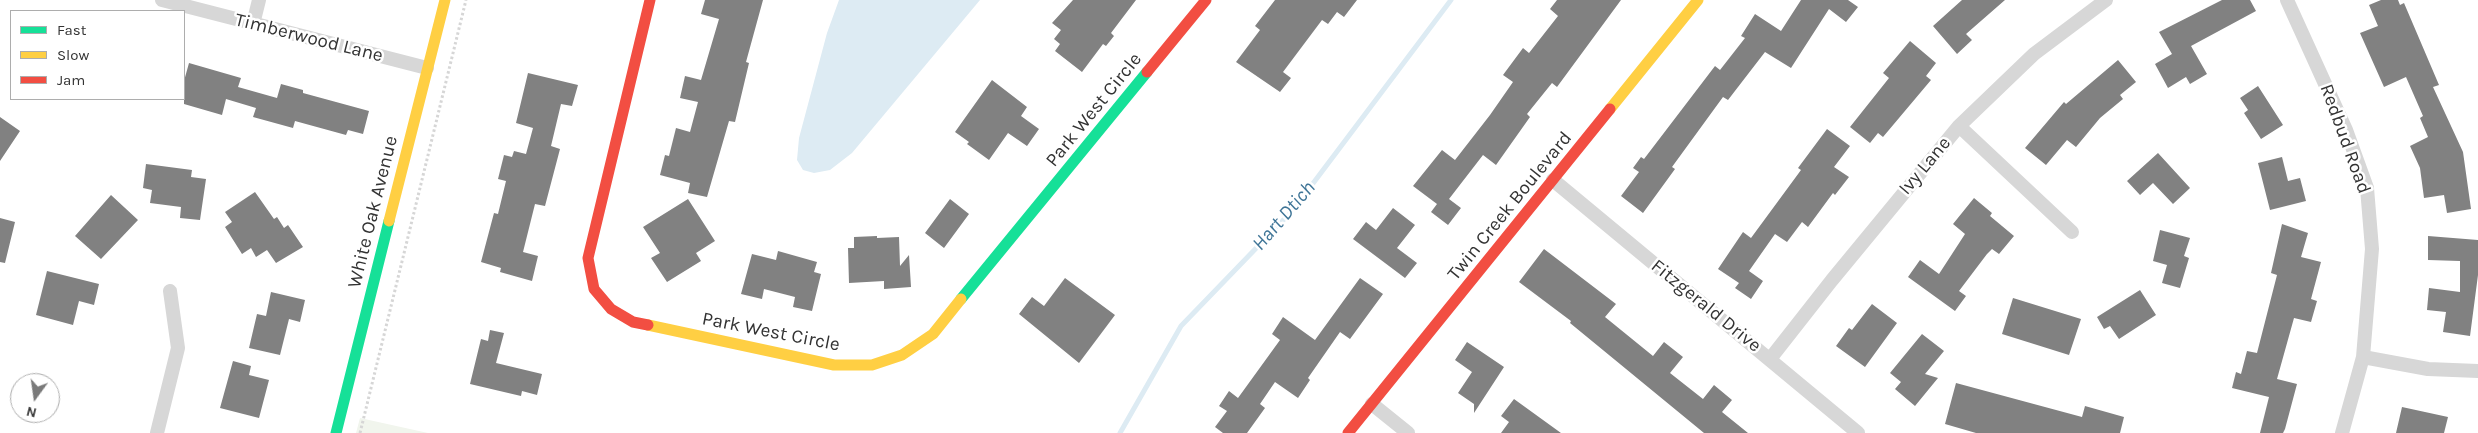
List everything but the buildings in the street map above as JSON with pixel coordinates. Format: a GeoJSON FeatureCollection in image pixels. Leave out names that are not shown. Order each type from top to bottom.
{"type":"FeatureCollection","features":[{"type":"Feature","properties":{"kind":"street","name":"Timberwood Lane"},"geometry":{"type":"LineString","coordinates":[[162,0],[428,68]]}},
{"type":"Feature","properties":{"kind":"street"},"geometry":{"type":"LineString","coordinates":[[254,24],[259,0]]}},
{"type":"Feature","properties":{"kind":"street","name":"White Oak Avenue"},"geometry":{"type":"LineString","coordinates":[[336,433],[445,0]]}},
{"type":"Feature","properties":{"kind":"street","name":"Park West Circle"},"geometry":{"type":"LineString","coordinates":[[650,0],[588,258],[594,288],[611,309],[633,322],[834,365],[872,365],[902,355],[933,334],[1206,0]]}},
{"type":"Feature","properties":{"kind":"street","name":"Twin Creek Boulevard"},"geometry":{"type":"LineString","coordinates":[[1348,433],[1698,0]]}},
{"type":"Feature","properties":{"kind":"street","name":"Ivy Lane"},"geometry":{"type":"LineString","coordinates":[[1770,359],[1862,243],[1959,126],[2034,54],[2106,0]]}},
{"type":"Feature","properties":{"kind":"street","name":"Redbud Road"},"geometry":{"type":"LineString","coordinates":[[2287,0],[2346,130],[2367,188],[2372,249],[2363,357],[2342,433]]}},
{"type":"Feature","properties":{"kind":"street"},"geometry":{"type":"LineString","coordinates":[[1959,126],[2072,232]]}},
{"type":"Feature","properties":{"kind":"street","name":"Fitzgerald Drive"},"geometry":{"type":"LineString","coordinates":[[1552,180],[1858,433]]}},
{"type":"Feature","properties":{"kind":"street"},"geometry":{"type":"LineString","coordinates":[[157,433],[178,348],[170,290]]}},
{"type":"Feature","properties":{"kind":"street"},"geometry":{"type":"LineString","coordinates":[[2363,357],[2428,369],[2478,371]]}},
{"type":"Feature","properties":{"kind":"street"},"geometry":{"type":"LineString","coordinates":[[1372,404],[1408,433]]}},
{"type":"Feature","properties":{"kind":"path"},"geometry":{"type":"LineString","coordinates":[[360,433],[466,0]]}},
{"type":"Feature","properties":{"kind":"shaded area"},"geometry":{"type":"Polygon","coordinates":[[[839,0],[980,0],[852,153],[830,170],[814,173],[803,170],[797,160],[799,138],[827,33],[839,0]]]}},
{"type":"Feature","properties":{"kind":"shaded area"},"geometry":{"type":"Polygon","coordinates":[[[360,418],[428,433],[356,433],[360,418]]]}},
{"type":"Feature","properties":{"kind":"waterway","name":"Hart Dtich"},"geometry":{"type":"LineString","coordinates":[[1120,433],[1181,326],[1293,210],[1451,0]]}},
{"type":"Feature","properties":{"kind":"traffic: fast"},"geometry":{"type":"LineString","coordinates":[[961,299],[1147,72]]}},
{"type":"Feature","properties":{"kind":"traffic: fast"},"geometry":{"type":"LineString","coordinates":[[336,433],[389,221]]}},
{"type":"Feature","properties":{"kind":"traffic: slow"},"geometry":{"type":"LineString","coordinates":[[389,221],[445,0]]}},
{"type":"Feature","properties":{"kind":"traffic: slow"},"geometry":{"type":"LineString","coordinates":[[1610,109],[1698,0]]}},
{"type":"Feature","properties":{"kind":"traffic: slow"},"geometry":{"type":"LineString","coordinates":[[648,325],[834,365],[872,365],[902,355],[933,334],[961,299]]}},
{"type":"Feature","properties":{"kind":"traffic: jam"},"geometry":{"type":"LineString","coordinates":[[648,325],[633,322],[611,309],[594,289],[588,258],[650,0]]}},
{"type":"Feature","properties":{"kind":"traffic: jam"},"geometry":{"type":"LineString","coordinates":[[1147,72],[1206,0]]}},
{"type":"Feature","properties":{"kind":"traffic: jam"},"geometry":{"type":"LineString","coordinates":[[1348,433],[1610,109]]}}]}
